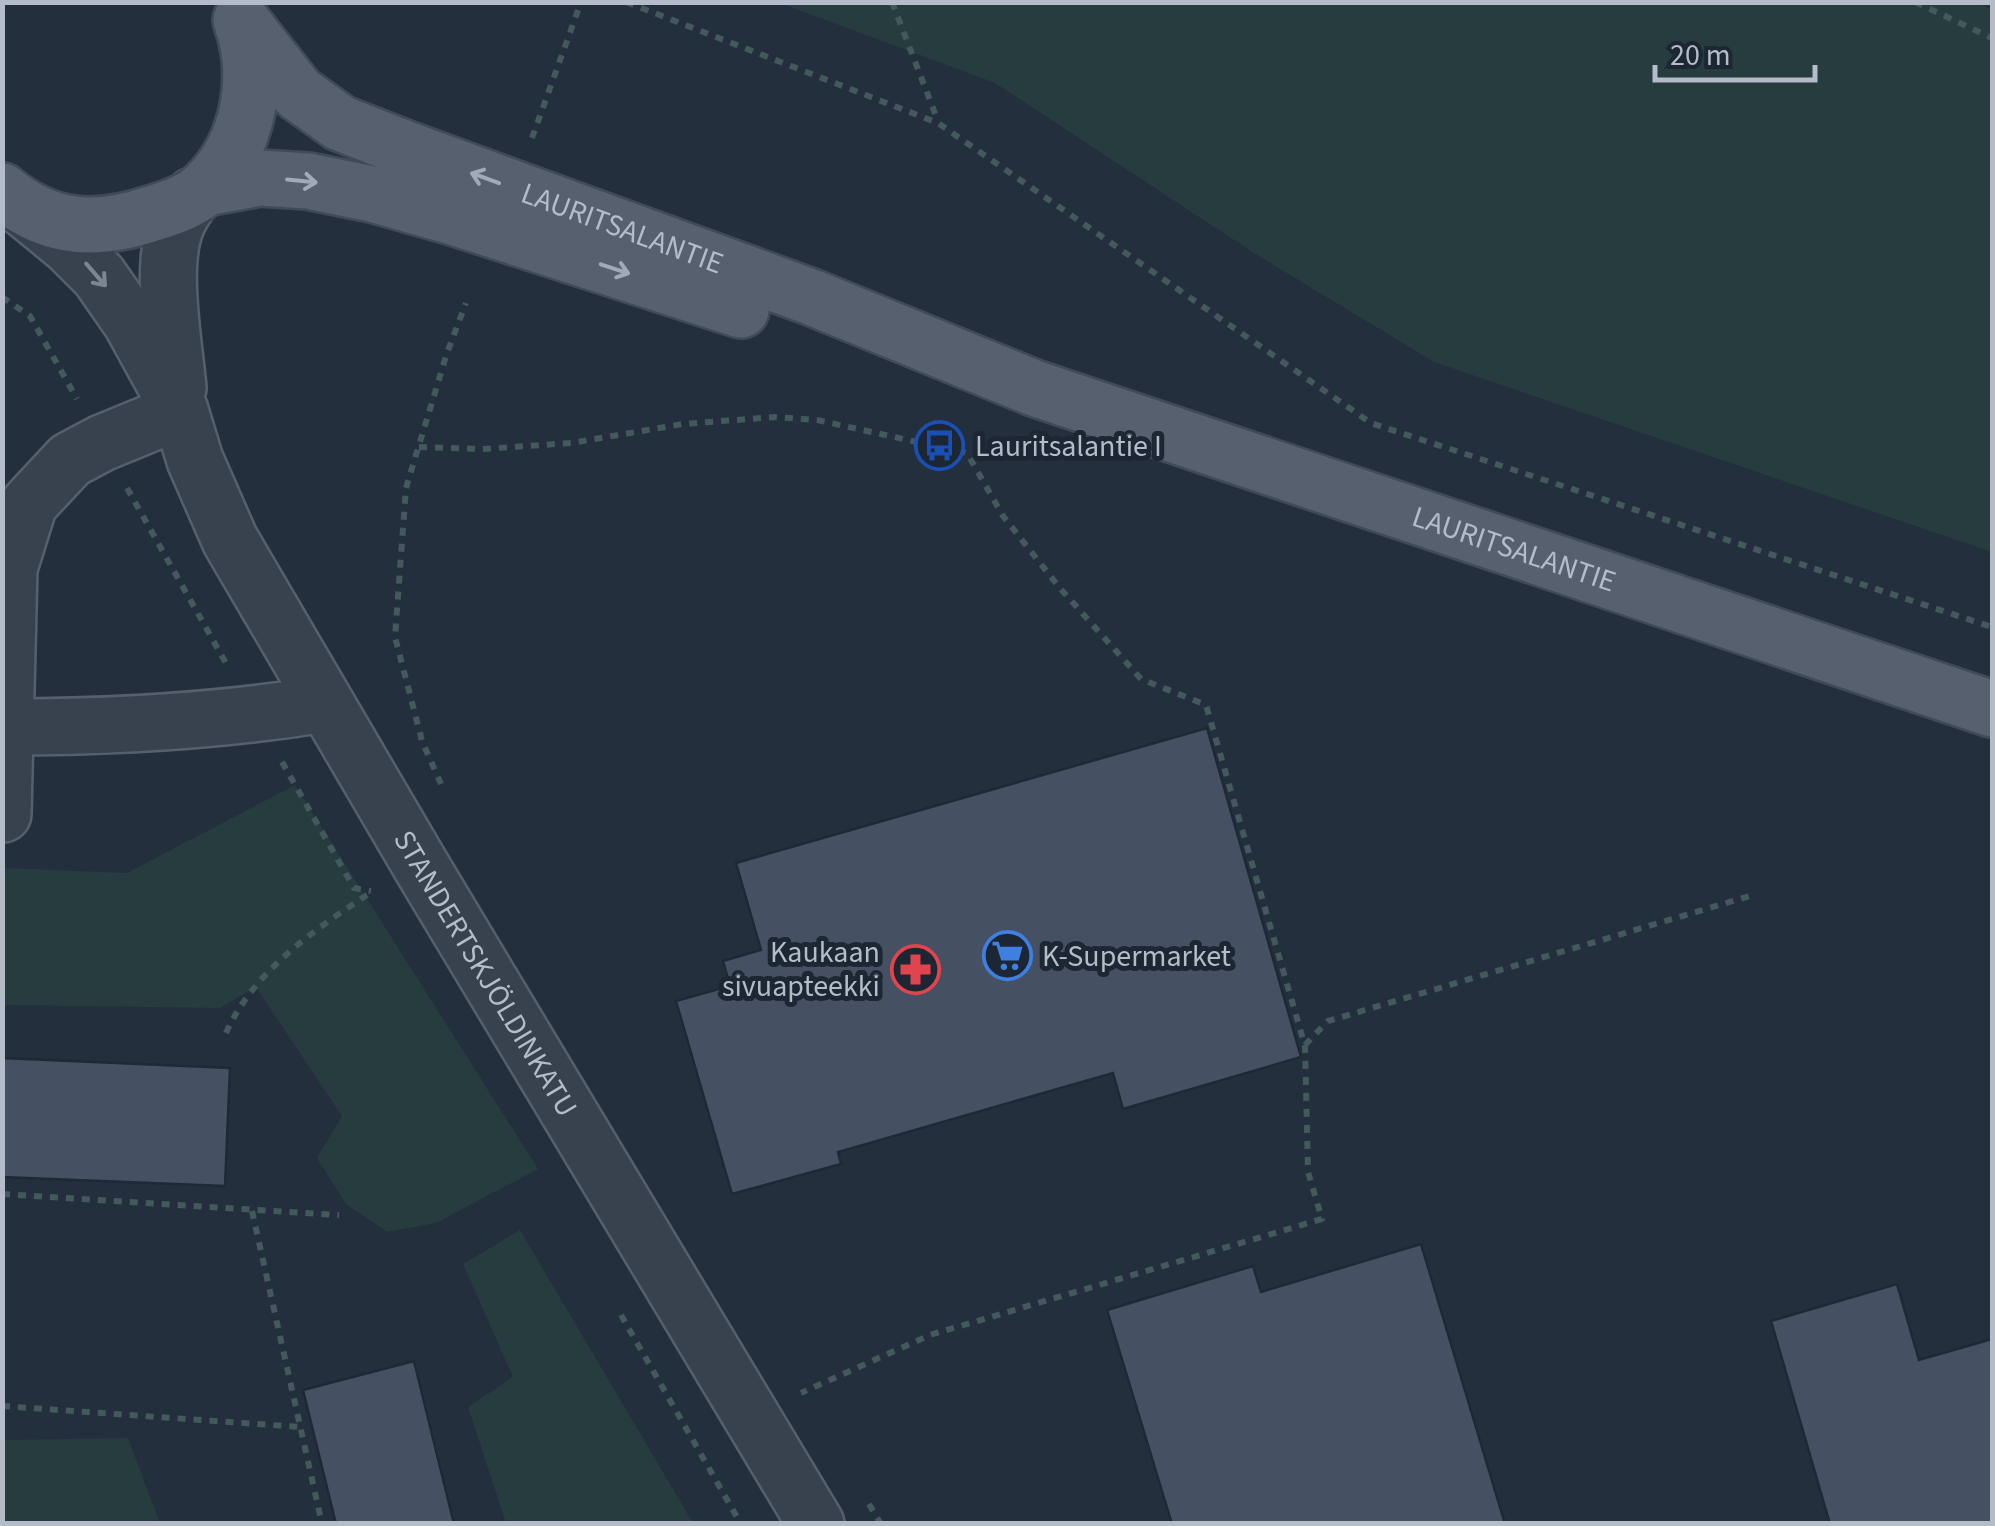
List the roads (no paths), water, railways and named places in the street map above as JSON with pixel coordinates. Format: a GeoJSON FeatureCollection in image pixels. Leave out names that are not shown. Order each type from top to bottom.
{"type":"FeatureCollection","features":[{"type":"Feature","properties":{"kind":"main road"},"geometry":{"type":"LineString","coordinates":[[199,192],[239,142],[249,101],[250,62],[237,13]]}},
{"type":"Feature","properties":{"kind":"main road","name":"LAURITSALANTIE"},"geometry":{"type":"LineString","coordinates":[[237,13],[298,93],[340,122],[408,150],[812,297],[1034,388],[1992,709]]}},
{"type":"Feature","properties":{"kind":"main road","name":"LAURITSALANTIE"},"geometry":{"type":"LineString","coordinates":[[13,200],[60,222],[103,226],[123,224],[178,206],[199,192],[260,178],[308,181],[454,217],[796,327],[1034,388]]}},
{"type":"Feature","properties":{"kind":"street","name":"STANDERTSKJÖLDINKATU"},"geometry":{"type":"LineString","coordinates":[[180,411],[169,288],[170,248],[176,223],[199,192]]}},
{"type":"Feature","properties":{"kind":"street","name":"STANDERTSKJÖLDINKATU"},"geometry":{"type":"LineString","coordinates":[[13,200],[100,276],[131,322],[180,411],[230,540],[816,1524]]}},
{"type":"Feature","properties":{"kind":"street"},"geometry":{"type":"LineString","coordinates":[[3,814],[10,568],[16,504],[70,460],[180,411]]}},
{"type":"Feature","properties":{"kind":"street"},"geometry":{"type":"LineString","coordinates":[[5,727],[256,716],[325,704]]}},
{"type":"Feature","properties":{"kind":"place","name":"Lauritsalantie I"},"geometry":{"type":"Point","coordinates":[940,446]}},
{"type":"Feature","properties":{"kind":"place","name":"K-Supermarket"},"geometry":{"type":"Point","coordinates":[1007,956]}},
{"type":"Feature","properties":{"kind":"place","name":"Kaukaan sivuapteekki"},"geometry":{"type":"Point","coordinates":[915,969]}}]}
